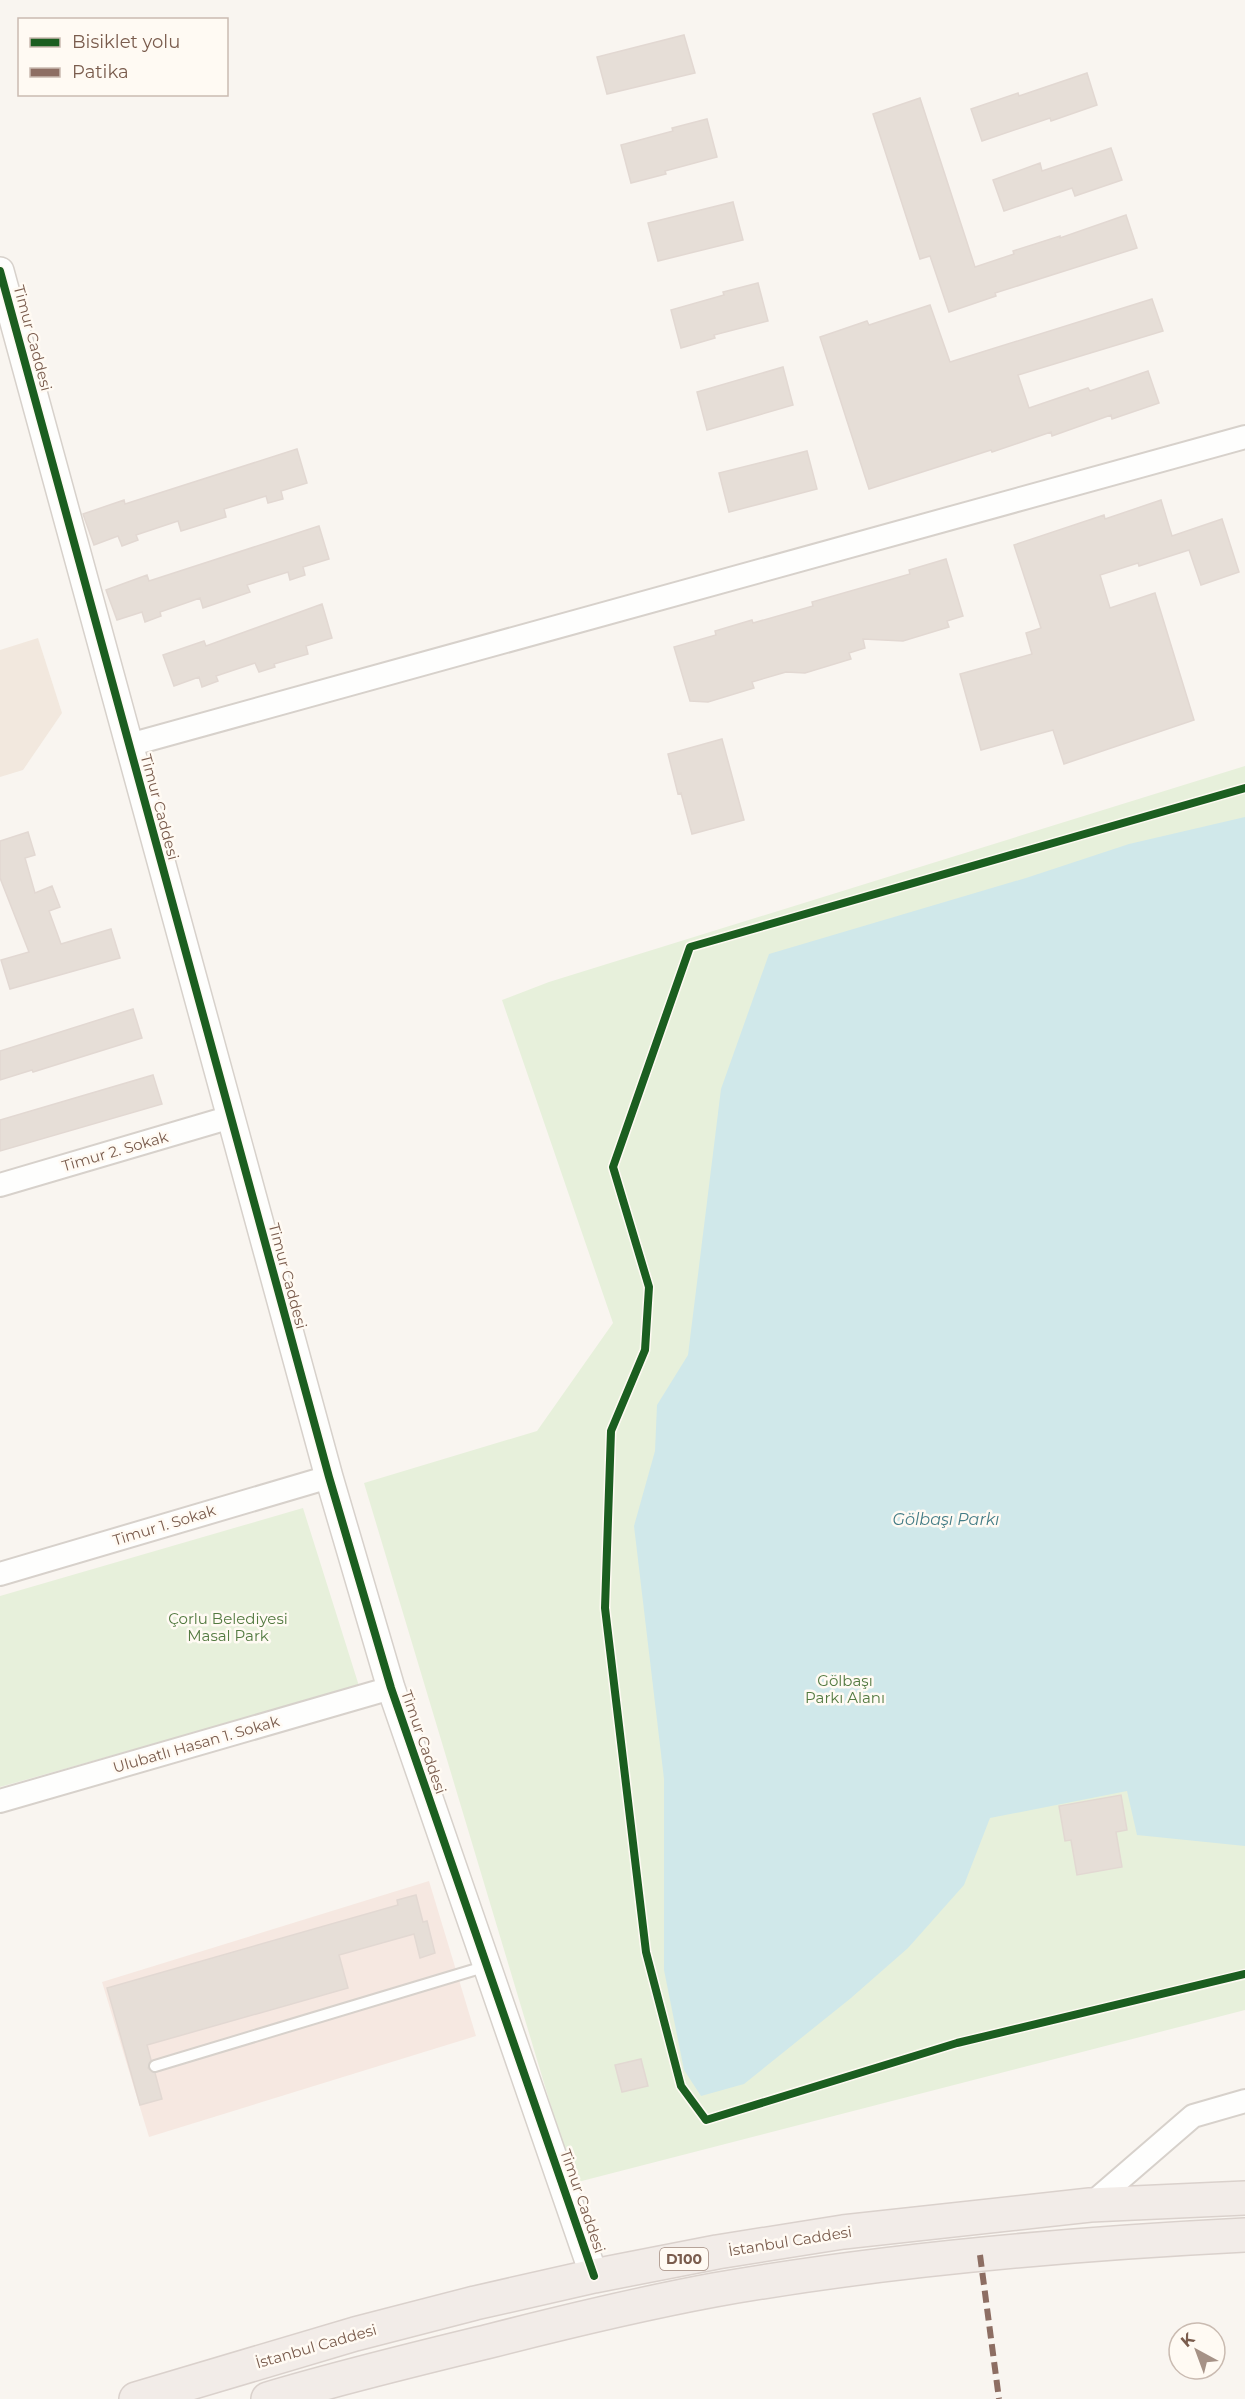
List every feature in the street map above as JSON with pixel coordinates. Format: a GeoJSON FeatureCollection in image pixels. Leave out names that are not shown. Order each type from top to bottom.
{"type":"FeatureCollection","features":[{"type":"Feature","properties":{"kind":"highway","name":"İstanbul Caddesi"},"geometry":{"type":"LineString","coordinates":[[136,2399],[355,2334],[476,2302],[717,2252],[843,2232],[1090,2205],[1245,2198]]}},
{"type":"Feature","properties":{"kind":"highway","name":"D100"},"geometry":{"type":"LineString","coordinates":[[268,2399],[335,2379],[594,2315],[714,2290],[842,2271],[1087,2244],[1245,2235]]}},
{"type":"Feature","properties":{"kind":"street","name":"Timur Caddesi"},"geometry":{"type":"LineString","coordinates":[[0,271],[329,1476],[391,1688],[594,2276]]}},
{"type":"Feature","properties":{"kind":"street"},"geometry":{"type":"LineString","coordinates":[[129,745],[1245,437]]}},
{"type":"Feature","properties":{"kind":"street","name":"Timur 2. Sokak"},"geometry":{"type":"LineString","coordinates":[[0,1185],[231,1117]]}},
{"type":"Feature","properties":{"kind":"street","name":"Timur 1. Sokak"},"geometry":{"type":"LineString","coordinates":[[0,1574],[329,1476]]}},
{"type":"Feature","properties":{"kind":"street","name":"Ulubatlı Hasan 1. Sokak"},"geometry":{"type":"LineString","coordinates":[[0,1801],[391,1688]]}},
{"type":"Feature","properties":{"kind":"street"},"geometry":{"type":"LineString","coordinates":[[1090,2205],[1194,2116],[1245,2101]]}},
{"type":"Feature","properties":{"kind":"lane"},"geometry":{"type":"LineString","coordinates":[[155,2066],[487,1965]]}},
{"type":"Feature","properties":{"kind":"shaded area"},"geometry":{"type":"Polygon","coordinates":[[[38,638],[62,713],[23,770],[0,777],[0,650],[38,638]]]}},
{"type":"Feature","properties":{"kind":"shaded area"},"geometry":{"type":"Polygon","coordinates":[[[429,1881],[476,2036],[149,2137],[102,1982],[429,1881]]]}},
{"type":"Feature","properties":{"kind":"green space","name":"Gölbaşı Parkı"},"geometry":{"type":"Polygon","coordinates":[[[1245,766],[1245,2010],[574,2183],[364,1483],[537,1431],[613,1323],[502,1000],[549,982],[1245,766]]]}},
{"type":"Feature","properties":{"kind":"green space","name":"Çorlu Belediyesi Masal Park"},"geometry":{"type":"Polygon","coordinates":[[[303,1508],[359,1686],[0,1787],[0,1596],[303,1508]]]}},
{"type":"Feature","properties":{"kind":"water","name":"Gölbaşı Parkı"},"geometry":{"type":"Polygon","coordinates":[[[1245,817],[1245,1846],[1137,1835],[1127,1791],[990,1818],[964,1885],[908,1948],[851,1998],[744,2084],[701,2096],[684,2070],[664,1970],[664,1779],[634,1526],[655,1451],[657,1405],[688,1355],[721,1089],[769,954],[1026,878],[1129,844],[1245,817]]]}},
{"type":"Feature","properties":{"kind":"building"},"geometry":{"type":"Polygon","coordinates":[[[684,35],[695,73],[607,94],[597,57],[684,35]]]}},
{"type":"Feature","properties":{"kind":"building"},"geometry":{"type":"Polygon","coordinates":[[[1087,73],[1097,105],[982,141],[971,109],[1018,93],[1019,96],[1087,73]]]}},
{"type":"Feature","properties":{"kind":"building"},"geometry":{"type":"Polygon","coordinates":[[[920,98],[975,267],[1014,254],[1013,251],[1060,236],[1060,238],[1126,215],[1137,248],[995,293],[996,296],[949,312],[930,256],[920,259],[873,114],[920,98]]]}},
{"type":"Feature","properties":{"kind":"building"},"geometry":{"type":"Polygon","coordinates":[[[707,119],[717,157],[631,183],[621,145],[707,119]]]}},
{"type":"Feature","properties":{"kind":"building"},"geometry":{"type":"Polygon","coordinates":[[[1111,148],[1122,180],[1075,196],[1072,188],[1004,211],[993,180],[1040,163],[1042,171],[1111,148]]]}},
{"type":"Feature","properties":{"kind":"building"},"geometry":{"type":"Polygon","coordinates":[[[733,202],[743,240],[658,261],[648,223],[733,202]]]}},
{"type":"Feature","properties":{"kind":"building"},"geometry":{"type":"Polygon","coordinates":[[[758,283],[768,321],[714,335],[715,338],[681,348],[671,310],[758,283]]]}},
{"type":"Feature","properties":{"kind":"building"},"geometry":{"type":"Polygon","coordinates":[[[1152,299],[1163,331],[1018,375],[1029,408],[1088,388],[1090,391],[1148,371],[1159,403],[1112,419],[1111,415],[1052,436],[1051,432],[869,489],[820,337],[867,321],[869,325],[930,305],[950,362],[1152,299]]]}},
{"type":"Feature","properties":{"kind":"building"},"geometry":{"type":"Polygon","coordinates":[[[783,367],[793,405],[707,430],[697,392],[783,367]]]}},
{"type":"Feature","properties":{"kind":"building"},"geometry":{"type":"Polygon","coordinates":[[[297,449],[307,483],[281,491],[283,499],[268,503],[266,496],[224,509],[226,517],[181,531],[178,521],[136,535],[138,540],[122,546],[118,536],[94,545],[83,514],[124,500],[125,504],[297,449]]]}},
{"type":"Feature","properties":{"kind":"building"},"geometry":{"type":"Polygon","coordinates":[[[807,451],[817,489],[729,512],[719,473],[807,451]]]}},
{"type":"Feature","properties":{"kind":"building"},"geometry":{"type":"Polygon","coordinates":[[[1161,500],[1172,536],[1222,519],[1239,572],[1201,585],[1189,550],[1139,566],[1138,563],[1100,575],[1110,608],[1155,593],[1194,720],[1064,764],[1053,730],[981,750],[960,674],[1032,654],[1026,633],[1041,628],[1014,545],[1104,515],[1105,519],[1161,500]]]}},
{"type":"Feature","properties":{"kind":"building"},"geometry":{"type":"Polygon","coordinates":[[[319,526],[329,559],[303,567],[305,575],[290,580],[288,572],[247,585],[250,592],[203,608],[200,598],[160,612],[161,616],[145,622],[142,612],[117,620],[106,590],[147,575],[149,581],[319,526]]]}},
{"type":"Feature","properties":{"kind":"building"},"geometry":{"type":"Polygon","coordinates":[[[946,559],[963,616],[947,621],[949,627],[903,641],[863,639],[865,648],[849,653],[851,659],[805,673],[786,672],[752,682],[754,688],[708,702],[690,701],[674,647],[716,635],[715,631],[752,620],[753,623],[813,606],[812,602],[910,574],[909,570],[946,559]]]}},
{"type":"Feature","properties":{"kind":"building"},"geometry":{"type":"Polygon","coordinates":[[[322,604],[332,638],[306,646],[308,654],[274,664],[275,667],[259,672],[255,663],[216,676],[218,681],[202,687],[199,677],[174,686],[163,655],[204,641],[206,646],[322,604]]]}},
{"type":"Feature","properties":{"kind":"building"},"geometry":{"type":"Polygon","coordinates":[[[722,739],[744,820],[692,834],[681,793],[678,794],[668,754],[722,739]]]}},
{"type":"Feature","properties":{"kind":"building"},"geometry":{"type":"Polygon","coordinates":[[[28,832],[35,855],[25,858],[35,893],[52,886],[60,907],[49,911],[61,944],[111,929],[120,958],[10,989],[1,960],[29,952],[0,878],[0,841],[28,832]]]}},
{"type":"Feature","properties":{"kind":"building"},"geometry":{"type":"Polygon","coordinates":[[[133,1009],[142,1038],[0,1080],[0,1051],[133,1009]]]}},
{"type":"Feature","properties":{"kind":"building"},"geometry":{"type":"Polygon","coordinates":[[[153,1075],[162,1104],[0,1151],[0,1120],[153,1075]]]}},
{"type":"Feature","properties":{"kind":"building"},"geometry":{"type":"Polygon","coordinates":[[[1121,1795],[1127,1830],[1116,1832],[1122,1867],[1077,1875],[1071,1840],[1065,1841],[1059,1806],[1121,1795]]]}},
{"type":"Feature","properties":{"kind":"building"},"geometry":{"type":"Polygon","coordinates":[[[416,1895],[423,1922],[427,1921],[435,1953],[420,1958],[414,1934],[339,1955],[348,1988],[147,2045],[151,2060],[148,2068],[155,2073],[162,2099],[140,2105],[107,1988],[398,1905],[397,1900],[416,1895]]]}},
{"type":"Feature","properties":{"kind":"building"},"geometry":{"type":"Polygon","coordinates":[[[641,2059],[648,2086],[622,2092],[615,2065],[641,2059]]]}},
{"type":"Feature","properties":{"kind":"marked path"},"geometry":{"type":"LineString","coordinates":[[980,2255],[999,2399]]}},
{"type":"Feature","properties":{"kind":"cycle path"},"geometry":{"type":"LineString","coordinates":[[0,271],[329,1477],[391,1688],[594,2276]]}},
{"type":"Feature","properties":{"kind":"cycle path"},"geometry":{"type":"LineString","coordinates":[[1245,788],[690,947],[613,1167],[649,1287],[645,1350],[611,1431],[605,1608],[646,1952],[681,2086],[706,2120],[957,2043],[1245,1974]]}},
{"type":"Feature","properties":{"kind":"park label","name":"Gölbaşı Parkı Alanı"},"geometry":{"type":"Point","coordinates":[845,1688]}}]}
